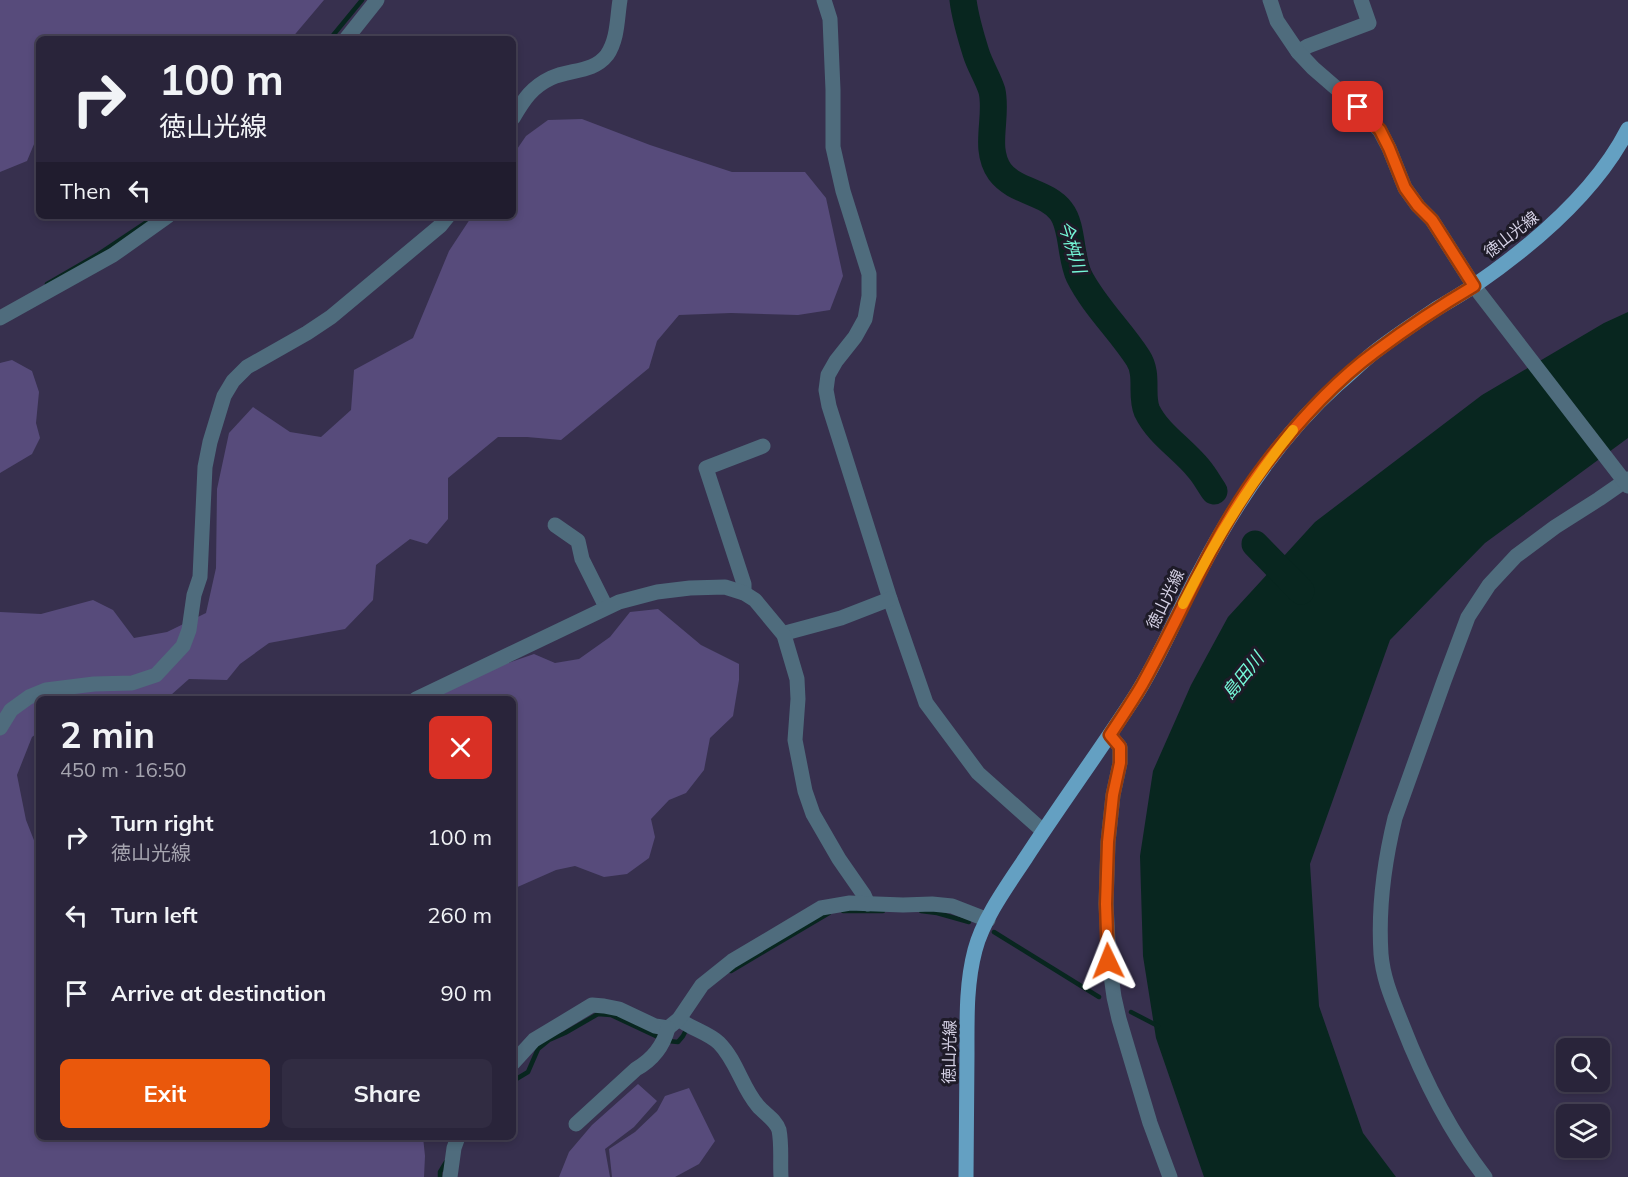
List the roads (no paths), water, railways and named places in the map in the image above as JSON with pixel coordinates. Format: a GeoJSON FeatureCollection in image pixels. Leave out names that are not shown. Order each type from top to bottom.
{"type":"FeatureCollection","features":[{"type":"Feature","properties":{"kind":"main road","name":"徳山光線"},"geometry":{"type":"LineString","coordinates":[[966,1177],[968,1013],[970,975],[976,947],[1003,892],[1142,686],[1200,571],[1234,512],[1271,457],[1335,387],[1374,352],[1474,286],[1552,225],[1589,187],[1619,147],[1628,129]]}},
{"type":"Feature","properties":{"kind":"street"},"geometry":{"type":"LineString","coordinates":[[348,36],[377,0]]}},
{"type":"Feature","properties":{"kind":"street"},"geometry":{"type":"LineString","coordinates":[[516,114],[532,90],[553,77],[597,64],[607,54],[615,37],[620,0]]}},
{"type":"Feature","properties":{"kind":"street"},"geometry":{"type":"LineString","coordinates":[[824,0],[830,20],[833,147],[843,191],[869,274],[869,296],[865,319],[828,375],[826,390],[829,406],[890,599],[926,703],[978,773],[1043,831]]}},
{"type":"Feature","properties":{"kind":"street"},"geometry":{"type":"LineString","coordinates":[[1270,0],[1277,21],[1298,52],[1380,130],[1405,188],[1432,220],[1474,286],[1627,482],[1555,526],[1516,556],[1489,585],[1468,617],[1395,818],[1387,850],[1381,900],[1381,956],[1386,986],[1417,1063],[1453,1131],[1485,1177]]}},
{"type":"Feature","properties":{"kind":"street"},"geometry":{"type":"LineString","coordinates":[[1298,52],[1369,23],[1361,0]]}},
{"type":"Feature","properties":{"kind":"street"},"geometry":{"type":"LineString","coordinates":[[0,318],[113,255],[164,219]]}},
{"type":"Feature","properties":{"kind":"street"},"geometry":{"type":"LineString","coordinates":[[0,728],[12,710],[29,697],[46,690],[94,684],[132,684],[156,675],[183,646],[189,630],[194,595],[200,576],[205,467],[224,396],[233,381],[247,367],[331,317],[445,219]]}},
{"type":"Feature","properties":{"kind":"street"},"geometry":{"type":"LineString","coordinates":[[744,593],[744,584],[706,468],[763,446]]}},
{"type":"Feature","properties":{"kind":"street"},"geometry":{"type":"LineString","coordinates":[[555,525],[578,541],[582,559],[606,607]]}},
{"type":"Feature","properties":{"kind":"street"},"geometry":{"type":"LineString","coordinates":[[422,696],[619,602],[657,592],[690,588],[725,587],[744,593],[754,600],[784,635],[797,679],[795,740],[805,791],[813,814],[839,860],[868,904]]}},
{"type":"Feature","properties":{"kind":"street"},"geometry":{"type":"LineString","coordinates":[[784,635],[841,618],[890,599]]}},
{"type":"Feature","properties":{"kind":"street"},"geometry":{"type":"LineString","coordinates":[[1110,735],[1120,747],[1120,763],[1113,795],[1108,842],[1106,904],[1108,961],[1119,1019],[1150,1123],[1170,1177]]}},
{"type":"Feature","properties":{"kind":"street"},"geometry":{"type":"LineString","coordinates":[[576,1124],[636,1069],[647,1063],[657,1053],[674,1024],[702,985],[732,961],[821,908],[850,903],[932,903],[951,906],[988,920]]}},
{"type":"Feature","properties":{"kind":"street"},"geometry":{"type":"LineString","coordinates":[[516,1060],[534,1040],[592,1005],[619,1009],[655,1026],[685,1024],[700,1030],[717,1041],[728,1053],[756,1104],[777,1124],[781,1177]]}},
{"type":"Feature","properties":{"kind":"street"},"geometry":{"type":"LineString","coordinates":[[450,1177],[457,1140]]}},
{"type":"Feature","properties":{"kind":"water","name":"島田川"},"geometry":{"type":"Polygon","coordinates":[[[1628,312],[1628,438],[1485,543],[1390,640],[1310,864],[1319,1006],[1363,1133],[1396,1177],[1204,1177],[1156,1038],[1143,956],[1140,856],[1153,771],[1191,685],[1228,617],[1315,522],[1482,395],[1604,323],[1628,312]]]}},
{"type":"Feature","properties":{"kind":"waterway"},"geometry":{"type":"LineString","coordinates":[[332,36],[362,0]]}},
{"type":"Feature","properties":{"kind":"waterway","name":"今桝川"},"geometry":{"type":"LineString","coordinates":[[963,0],[976,53],[992,91],[992,153],[995,163],[1006,179],[1048,200],[1061,211],[1068,225],[1079,276],[1092,298],[1138,358],[1143,371],[1147,411],[1164,434],[1199,469],[1214,491]]}},
{"type":"Feature","properties":{"kind":"waterway"},"geometry":{"type":"LineString","coordinates":[[47,284],[97,255],[151,219]]}},
{"type":"Feature","properties":{"kind":"waterway","name":"今桝川"},"geometry":{"type":"LineString","coordinates":[[1255,544],[1301,591]]}},
{"type":"Feature","properties":{"kind":"waterway"},"geometry":{"type":"LineString","coordinates":[[843,911],[883,911]]}},
{"type":"Feature","properties":{"kind":"waterway"},"geometry":{"type":"LineString","coordinates":[[921,911],[969,922]]}},
{"type":"Feature","properties":{"kind":"waterway"},"geometry":{"type":"LineString","coordinates":[[731,971],[829,913]]}},
{"type":"Feature","properties":{"kind":"waterway"},"geometry":{"type":"LineString","coordinates":[[994,932],[1099,997]]}},
{"type":"Feature","properties":{"kind":"waterway"},"geometry":{"type":"LineString","coordinates":[[1131,1012],[1158,1026]]}},
{"type":"Feature","properties":{"kind":"waterway"},"geometry":{"type":"LineString","coordinates":[[516,1079],[528,1072],[538,1049],[549,1040],[598,1014],[611,1015],[660,1038]]}},
{"type":"Feature","properties":{"kind":"waterway"},"geometry":{"type":"LineString","coordinates":[[668,1041],[678,1042],[687,1028]]}},
{"type":"Feature","properties":{"kind":"waterway"},"geometry":{"type":"LineString","coordinates":[[440,1177],[440,1172],[446,1162]]}}]}
